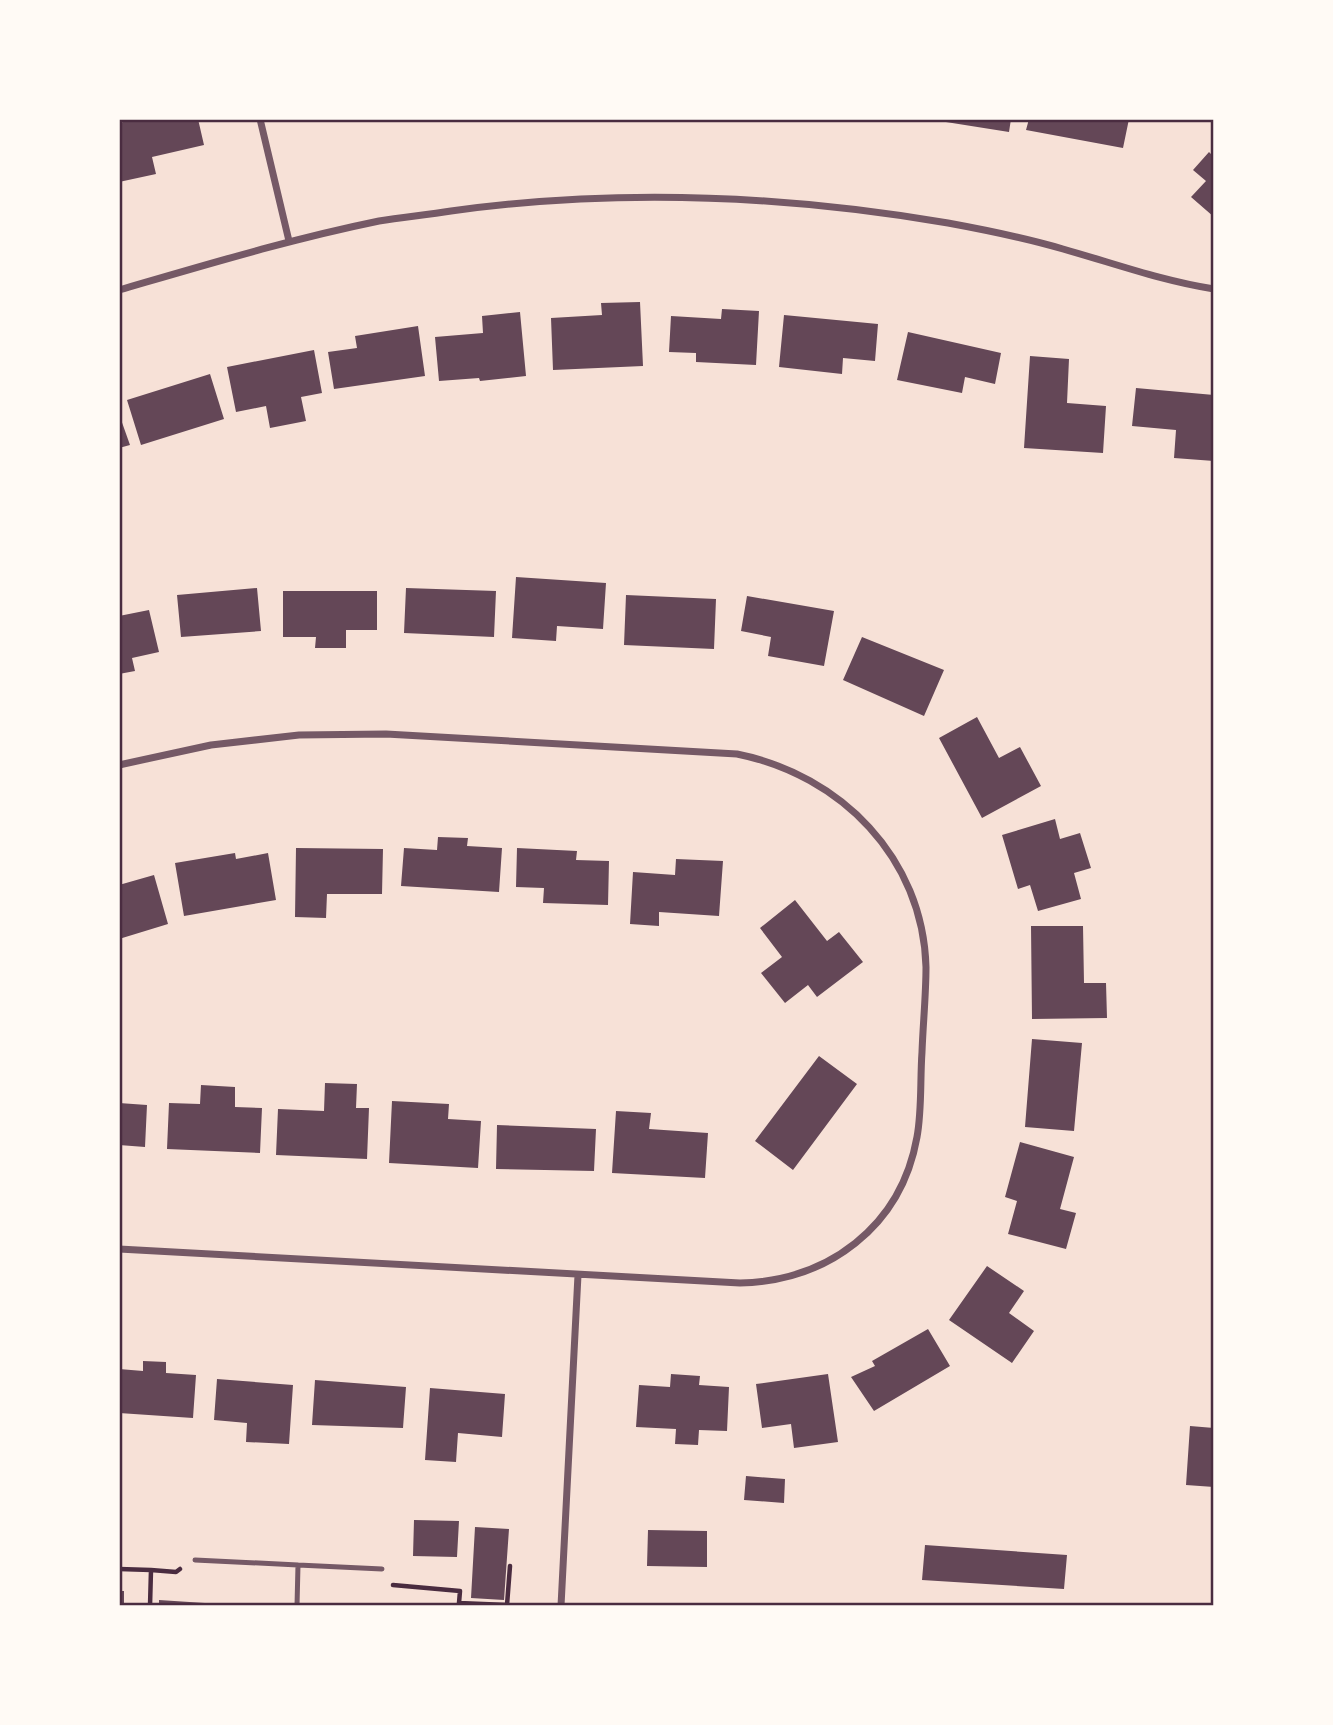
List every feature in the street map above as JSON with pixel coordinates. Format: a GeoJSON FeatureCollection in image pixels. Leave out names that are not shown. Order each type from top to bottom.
{"type":"FeatureCollection","features":[{"type":"Feature","properties":{"kind":"street"},"geometry":{"type":"LineString","coordinates":[[260,119],[289,241]]}},
{"type":"Feature","properties":{"kind":"street"},"geometry":{"type":"LineString","coordinates":[[119,290],[289,241],[382,221],[494,205],[600,198],[708,197],[826,205],[949,223],[1058,247],[1181,284],[1214,289]]}},
{"type":"Feature","properties":{"kind":"street"},"geometry":{"type":"LineString","coordinates":[[119,765],[236,742],[299,735],[386,734],[737,754],[759,758],[796,772],[825,788],[872,828],[900,869],[920,922],[926,966],[917,1137],[907,1175],[891,1205],[866,1234],[836,1258],[812,1270],[787,1278],[740,1283],[119,1249]]}},
{"type":"Feature","properties":{"kind":"street"},"geometry":{"type":"LineString","coordinates":[[561,1606],[578,1275]]}},
{"type":"Feature","properties":{"kind":"lane"},"geometry":{"type":"LineString","coordinates":[[195,1560],[382,1569]]}},
{"type":"Feature","properties":{"kind":"lane"},"geometry":{"type":"LineString","coordinates":[[297,1606],[298,1565]]}},
{"type":"Feature","properties":{"kind":"path"},"geometry":{"type":"LineString","coordinates":[[119,1569],[176,1572],[195,1560]]}},
{"type":"Feature","properties":{"kind":"path"},"geometry":{"type":"LineString","coordinates":[[382,1569],[382,1584],[460,1591],[459,1603],[507,1606],[510,1566]]}},
{"type":"Feature","properties":{"kind":"path"},"geometry":{"type":"LineString","coordinates":[[150,1606],[151,1570]]}},
{"type":"Feature","properties":{"kind":"building"},"geometry":{"type":"Polygon","coordinates":[[[136,119],[198,119],[204,145],[152,157],[156,174],[119,182],[119,123],[136,119]]]}},
{"type":"Feature","properties":{"kind":"building"},"geometry":{"type":"Polygon","coordinates":[[[927,119],[1011,119],[1009,132],[927,119]]]}},
{"type":"Feature","properties":{"kind":"building"},"geometry":{"type":"Polygon","coordinates":[[[1029,119],[1129,119],[1123,148],[1026,130],[1029,119]]]}},
{"type":"Feature","properties":{"kind":"building"},"geometry":{"type":"Polygon","coordinates":[[[1209,152],[1214,157],[1214,217],[1191,197],[1206,181],[1193,170],[1209,152]]]}},
{"type":"Feature","properties":{"kind":"building"},"geometry":{"type":"Polygon","coordinates":[[[640,302],[643,366],[553,370],[551,318],[602,315],[601,303],[640,302]]]}},
{"type":"Feature","properties":{"kind":"building"},"geometry":{"type":"Polygon","coordinates":[[[722,309],[759,311],[756,365],[696,362],[696,353],[669,352],[671,316],[721,319],[722,309]]]}},
{"type":"Feature","properties":{"kind":"building"},"geometry":{"type":"Polygon","coordinates":[[[520,312],[526,376],[480,381],[479,378],[439,381],[435,337],[483,333],[482,316],[520,312]]]}},
{"type":"Feature","properties":{"kind":"building"},"geometry":{"type":"Polygon","coordinates":[[[784,315],[878,324],[875,361],[843,358],[842,374],[779,367],[784,315]]]}},
{"type":"Feature","properties":{"kind":"building"},"geometry":{"type":"Polygon","coordinates":[[[418,326],[425,376],[334,389],[328,352],[357,348],[355,336],[418,326]]]}},
{"type":"Feature","properties":{"kind":"building"},"geometry":{"type":"Polygon","coordinates":[[[908,332],[1001,353],[995,384],[965,377],[962,393],[897,380],[908,332]]]}},
{"type":"Feature","properties":{"kind":"building"},"geometry":{"type":"Polygon","coordinates":[[[314,350],[322,393],[301,397],[306,421],[270,428],[266,406],[236,412],[227,367],[314,350]]]}},
{"type":"Feature","properties":{"kind":"building"},"geometry":{"type":"Polygon","coordinates":[[[1030,356],[1069,359],[1067,403],[1106,406],[1103,453],[1024,448],[1030,356]]]}},
{"type":"Feature","properties":{"kind":"building"},"geometry":{"type":"Polygon","coordinates":[[[210,374],[224,419],[141,445],[127,400],[210,374]]]}},
{"type":"Feature","properties":{"kind":"building"},"geometry":{"type":"Polygon","coordinates":[[[1136,388],[1214,395],[1214,461],[1174,458],[1176,430],[1132,426],[1136,388]]]}},
{"type":"Feature","properties":{"kind":"building"},"geometry":{"type":"Polygon","coordinates":[[[119,414],[130,445],[119,448],[119,414]]]}},
{"type":"Feature","properties":{"kind":"building"},"geometry":{"type":"Polygon","coordinates":[[[516,577],[606,583],[603,629],[557,626],[556,641],[512,638],[516,577]]]}},
{"type":"Feature","properties":{"kind":"building"},"geometry":{"type":"Polygon","coordinates":[[[257,588],[261,631],[181,637],[177,595],[257,588]]]}},
{"type":"Feature","properties":{"kind":"building"},"geometry":{"type":"Polygon","coordinates":[[[406,588],[496,591],[494,637],[404,633],[406,588]]]}},
{"type":"Feature","properties":{"kind":"building"},"geometry":{"type":"Polygon","coordinates":[[[283,591],[377,591],[377,630],[346,630],[346,648],[315,648],[316,637],[283,637],[283,591]]]}},
{"type":"Feature","properties":{"kind":"building"},"geometry":{"type":"Polygon","coordinates":[[[626,595],[716,599],[714,649],[624,645],[626,595]]]}},
{"type":"Feature","properties":{"kind":"building"},"geometry":{"type":"Polygon","coordinates":[[[747,596],[834,611],[824,666],[768,656],[771,637],[741,631],[747,596]]]}},
{"type":"Feature","properties":{"kind":"building"},"geometry":{"type":"Polygon","coordinates":[[[149,610],[159,652],[132,658],[135,671],[119,674],[119,616],[149,610]]]}},
{"type":"Feature","properties":{"kind":"building"},"geometry":{"type":"Polygon","coordinates":[[[862,637],[944,670],[924,716],[843,680],[862,637]]]}},
{"type":"Feature","properties":{"kind":"building"},"geometry":{"type":"Polygon","coordinates":[[[977,717],[999,758],[1020,747],[1041,786],[982,818],[939,738],[977,717]]]}},
{"type":"Feature","properties":{"kind":"building"},"geometry":{"type":"Polygon","coordinates":[[[1055,819],[1060,839],[1080,833],[1091,868],[1074,873],[1081,899],[1038,911],[1030,885],[1018,889],[1002,835],[1055,819]]]}},
{"type":"Feature","properties":{"kind":"building"},"geometry":{"type":"Polygon","coordinates":[[[438,837],[468,838],[467,846],[502,848],[499,892],[401,886],[404,848],[437,850],[438,837]]]}},
{"type":"Feature","properties":{"kind":"building"},"geometry":{"type":"Polygon","coordinates":[[[296,848],[383,849],[382,894],[327,894],[326,918],[295,917],[296,848]]]}},
{"type":"Feature","properties":{"kind":"building"},"geometry":{"type":"Polygon","coordinates":[[[517,848],[577,851],[576,860],[609,861],[608,905],[543,903],[544,888],[516,887],[517,848]]]}},
{"type":"Feature","properties":{"kind":"building"},"geometry":{"type":"Polygon","coordinates":[[[235,853],[236,859],[268,853],[276,900],[184,916],[175,863],[235,853]]]}},
{"type":"Feature","properties":{"kind":"building"},"geometry":{"type":"Polygon","coordinates":[[[676,859],[723,861],[719,916],[659,912],[659,926],[630,924],[633,872],[675,875],[676,859]]]}},
{"type":"Feature","properties":{"kind":"building"},"geometry":{"type":"Polygon","coordinates":[[[154,875],[168,924],[119,939],[119,885],[154,875]]]}},
{"type":"Feature","properties":{"kind":"building"},"geometry":{"type":"Polygon","coordinates":[[[795,900],[827,941],[839,932],[863,962],[817,997],[808,985],[785,1003],[761,973],[782,957],[760,928],[795,900]]]}},
{"type":"Feature","properties":{"kind":"building"},"geometry":{"type":"Polygon","coordinates":[[[1031,926],[1083,926],[1084,983],[1106,983],[1107,1018],[1032,1019],[1031,926]]]}},
{"type":"Feature","properties":{"kind":"building"},"geometry":{"type":"Polygon","coordinates":[[[1032,1039],[1082,1043],[1074,1131],[1025,1127],[1032,1039]]]}},
{"type":"Feature","properties":{"kind":"building"},"geometry":{"type":"Polygon","coordinates":[[[819,1056],[857,1084],[793,1170],[755,1141],[819,1056]]]}},
{"type":"Feature","properties":{"kind":"building"},"geometry":{"type":"Polygon","coordinates":[[[325,1083],[357,1084],[356,1108],[369,1108],[367,1159],[276,1155],[278,1109],[324,1111],[325,1083]]]}},
{"type":"Feature","properties":{"kind":"building"},"geometry":{"type":"Polygon","coordinates":[[[201,1085],[235,1087],[235,1107],[262,1108],[260,1153],[167,1149],[169,1103],[200,1104],[201,1085]]]}},
{"type":"Feature","properties":{"kind":"building"},"geometry":{"type":"Polygon","coordinates":[[[392,1101],[449,1104],[448,1119],[481,1121],[478,1168],[389,1163],[392,1101]]]}},
{"type":"Feature","properties":{"kind":"building"},"geometry":{"type":"Polygon","coordinates":[[[119,1103],[147,1105],[145,1147],[119,1145],[119,1103]]]}},
{"type":"Feature","properties":{"kind":"building"},"geometry":{"type":"Polygon","coordinates":[[[616,1111],[651,1113],[649,1129],[708,1133],[705,1178],[612,1173],[616,1111]]]}},
{"type":"Feature","properties":{"kind":"building"},"geometry":{"type":"Polygon","coordinates":[[[497,1125],[596,1129],[594,1171],[496,1169],[497,1125]]]}},
{"type":"Feature","properties":{"kind":"building"},"geometry":{"type":"Polygon","coordinates":[[[1020,1142],[1074,1157],[1060,1209],[1076,1213],[1066,1249],[1008,1234],[1017,1201],[1005,1197],[1020,1142]]]}},
{"type":"Feature","properties":{"kind":"building"},"geometry":{"type":"Polygon","coordinates":[[[987,1266],[1024,1291],[1009,1313],[1034,1331],[1012,1363],[949,1320],[987,1266]]]}},
{"type":"Feature","properties":{"kind":"building"},"geometry":{"type":"Polygon","coordinates":[[[928,1329],[950,1366],[874,1411],[851,1377],[875,1366],[872,1361],[928,1329]]]}},
{"type":"Feature","properties":{"kind":"building"},"geometry":{"type":"Polygon","coordinates":[[[143,1361],[166,1362],[166,1373],[196,1375],[193,1418],[119,1413],[119,1369],[143,1371],[143,1361]]]}},
{"type":"Feature","properties":{"kind":"building"},"geometry":{"type":"Polygon","coordinates":[[[671,1374],[700,1376],[699,1385],[729,1387],[727,1431],[699,1430],[698,1445],[675,1444],[676,1429],[636,1427],[639,1385],[670,1387],[671,1374]]]}},
{"type":"Feature","properties":{"kind":"building"},"geometry":{"type":"Polygon","coordinates":[[[828,1374],[838,1442],[794,1448],[791,1424],[762,1428],[756,1384],[828,1374]]]}},
{"type":"Feature","properties":{"kind":"building"},"geometry":{"type":"Polygon","coordinates":[[[217,1379],[293,1385],[289,1444],[246,1442],[247,1423],[214,1420],[217,1379]]]}},
{"type":"Feature","properties":{"kind":"building"},"geometry":{"type":"Polygon","coordinates":[[[315,1380],[406,1387],[403,1428],[312,1425],[315,1380]]]}},
{"type":"Feature","properties":{"kind":"building"},"geometry":{"type":"Polygon","coordinates":[[[430,1388],[505,1394],[502,1437],[458,1433],[456,1462],[425,1460],[430,1388]]]}},
{"type":"Feature","properties":{"kind":"building"},"geometry":{"type":"Polygon","coordinates":[[[1190,1426],[1214,1428],[1214,1487],[1186,1485],[1190,1426]]]}},
{"type":"Feature","properties":{"kind":"building"},"geometry":{"type":"Polygon","coordinates":[[[746,1476],[785,1479],[784,1503],[744,1500],[746,1476]]]}},
{"type":"Feature","properties":{"kind":"building"},"geometry":{"type":"Polygon","coordinates":[[[414,1520],[459,1521],[457,1557],[413,1556],[414,1520]]]}},
{"type":"Feature","properties":{"kind":"building"},"geometry":{"type":"Polygon","coordinates":[[[475,1527],[509,1529],[504,1600],[471,1598],[475,1527]]]}},
{"type":"Feature","properties":{"kind":"building"},"geometry":{"type":"Polygon","coordinates":[[[648,1530],[707,1531],[707,1567],[647,1566],[648,1530]]]}},
{"type":"Feature","properties":{"kind":"building"},"geometry":{"type":"Polygon","coordinates":[[[925,1545],[1067,1555],[1064,1589],[922,1580],[925,1545]]]}},
{"type":"Feature","properties":{"kind":"building"},"geometry":{"type":"Polygon","coordinates":[[[119,1591],[124,1591],[124,1606],[119,1606],[119,1591]]]}},
{"type":"Feature","properties":{"kind":"building"},"geometry":{"type":"Polygon","coordinates":[[[159,1600],[220,1604],[220,1606],[159,1606],[159,1600]]]}}]}
